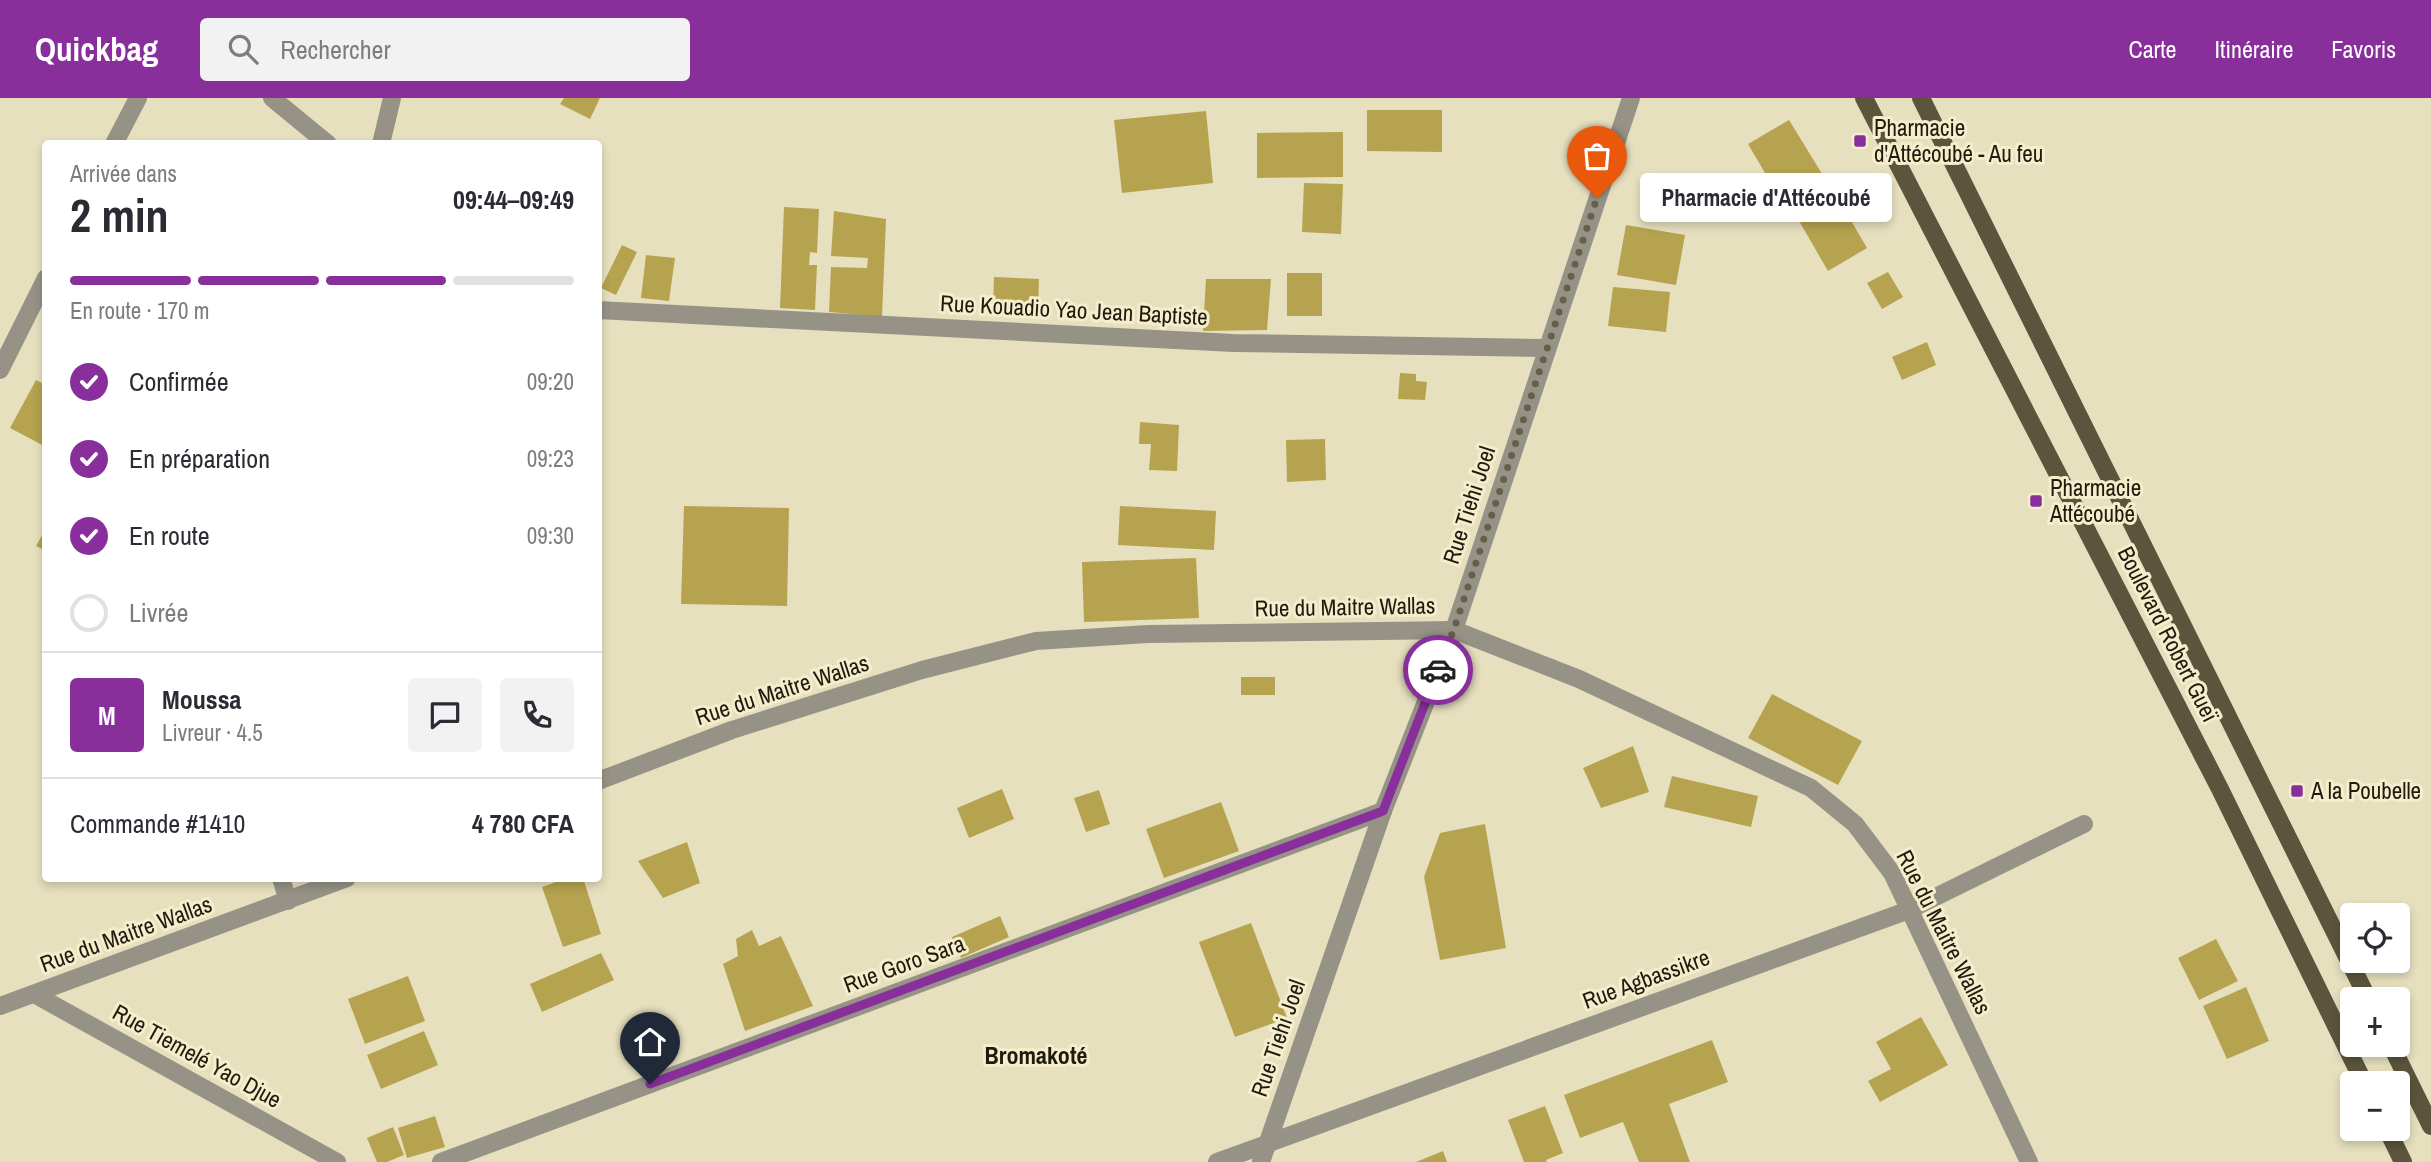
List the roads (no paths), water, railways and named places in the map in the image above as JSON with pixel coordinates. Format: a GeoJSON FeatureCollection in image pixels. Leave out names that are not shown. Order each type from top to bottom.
{"type":"FeatureCollection","features":[{"type":"Feature","properties":{"kind":"main road","name":"Boulevard Robert Gueï"},"geometry":{"type":"LineString","coordinates":[[1864,98],[2220,789],[2358,1071]]}},
{"type":"Feature","properties":{"kind":"main road","name":"Boulevard Robert Gueï"},"geometry":{"type":"LineString","coordinates":[[1921,98],[2362,987]]}},
{"type":"Feature","properties":{"kind":"main road"},"geometry":{"type":"LineString","coordinates":[[1934,98],[1946,148]]}},
{"type":"Feature","properties":{"kind":"main road"},"geometry":{"type":"LineString","coordinates":[[2397,1057],[2431,1126]]}},
{"type":"Feature","properties":{"kind":"main road"},"geometry":{"type":"LineString","coordinates":[[2393,1141],[2403,1162]]}},
{"type":"Feature","properties":{"kind":"street"},"geometry":{"type":"LineString","coordinates":[[116,140],[138,98]]}},
{"type":"Feature","properties":{"kind":"street"},"geometry":{"type":"LineString","coordinates":[[272,98],[323,140]]}},
{"type":"Feature","properties":{"kind":"street"},"geometry":{"type":"LineString","coordinates":[[382,140],[392,98]]}},
{"type":"Feature","properties":{"kind":"street","name":"Rue Tiehi Joel"},"geometry":{"type":"LineString","coordinates":[[1261,1162],[1383,811],[1454,629],[1631,98]]}},
{"type":"Feature","properties":{"kind":"street"},"geometry":{"type":"LineString","coordinates":[[0,370],[42,286]]}},
{"type":"Feature","properties":{"kind":"street","name":"Rue Kouadio Yao Jean Baptiste"},"geometry":{"type":"LineString","coordinates":[[602,310],[1233,343],[1547,348]]}},
{"type":"Feature","properties":{"kind":"street","name":"Rue du Maitre Wallas"},"geometry":{"type":"LineString","coordinates":[[602,780],[732,730],[922,670],[1036,641],[1148,634],[1454,629],[1579,679],[1811,788],[1855,824],[1892,873],[2029,1162]]}},
{"type":"Feature","properties":{"kind":"street","name":"Rue Goro Sara"},"geometry":{"type":"LineString","coordinates":[[441,1162],[1383,811]]}},
{"type":"Feature","properties":{"kind":"street","name":"Rue Agbassikre"},"geometry":{"type":"LineString","coordinates":[[1217,1162],[1909,910],[2084,824]]}},
{"type":"Feature","properties":{"kind":"street"},"geometry":{"type":"LineString","coordinates":[[282,882],[288,901]]}},
{"type":"Feature","properties":{"kind":"street","name":"Rue du Maitre Wallas"},"geometry":{"type":"LineString","coordinates":[[0,1006],[337,882]]}},
{"type":"Feature","properties":{"kind":"street","name":"Rue Tiemelé Yao Djue"},"geometry":{"type":"LineString","coordinates":[[34,994],[337,1162]]}},
{"type":"Feature","properties":{"kind":"place","name":"Pharmacie d'Attécoubé - Au feu"},"geometry":{"type":"Point","coordinates":[1860,141]}},
{"type":"Feature","properties":{"kind":"place","name":"Pharmacie d'Attécoubé"},"geometry":{"type":"Point","coordinates":[1597,198]}},
{"type":"Feature","properties":{"kind":"place","name":"Pharmacie Attécoubé"},"geometry":{"type":"Point","coordinates":[2036,501]}},
{"type":"Feature","properties":{"kind":"place","name":"A la Poubelle"},"geometry":{"type":"Point","coordinates":[2297,791]}},
{"type":"Feature","properties":{"kind":"district","name":"Bromakoté"},"geometry":{"type":"Point","coordinates":[1036,1056]}}]}
